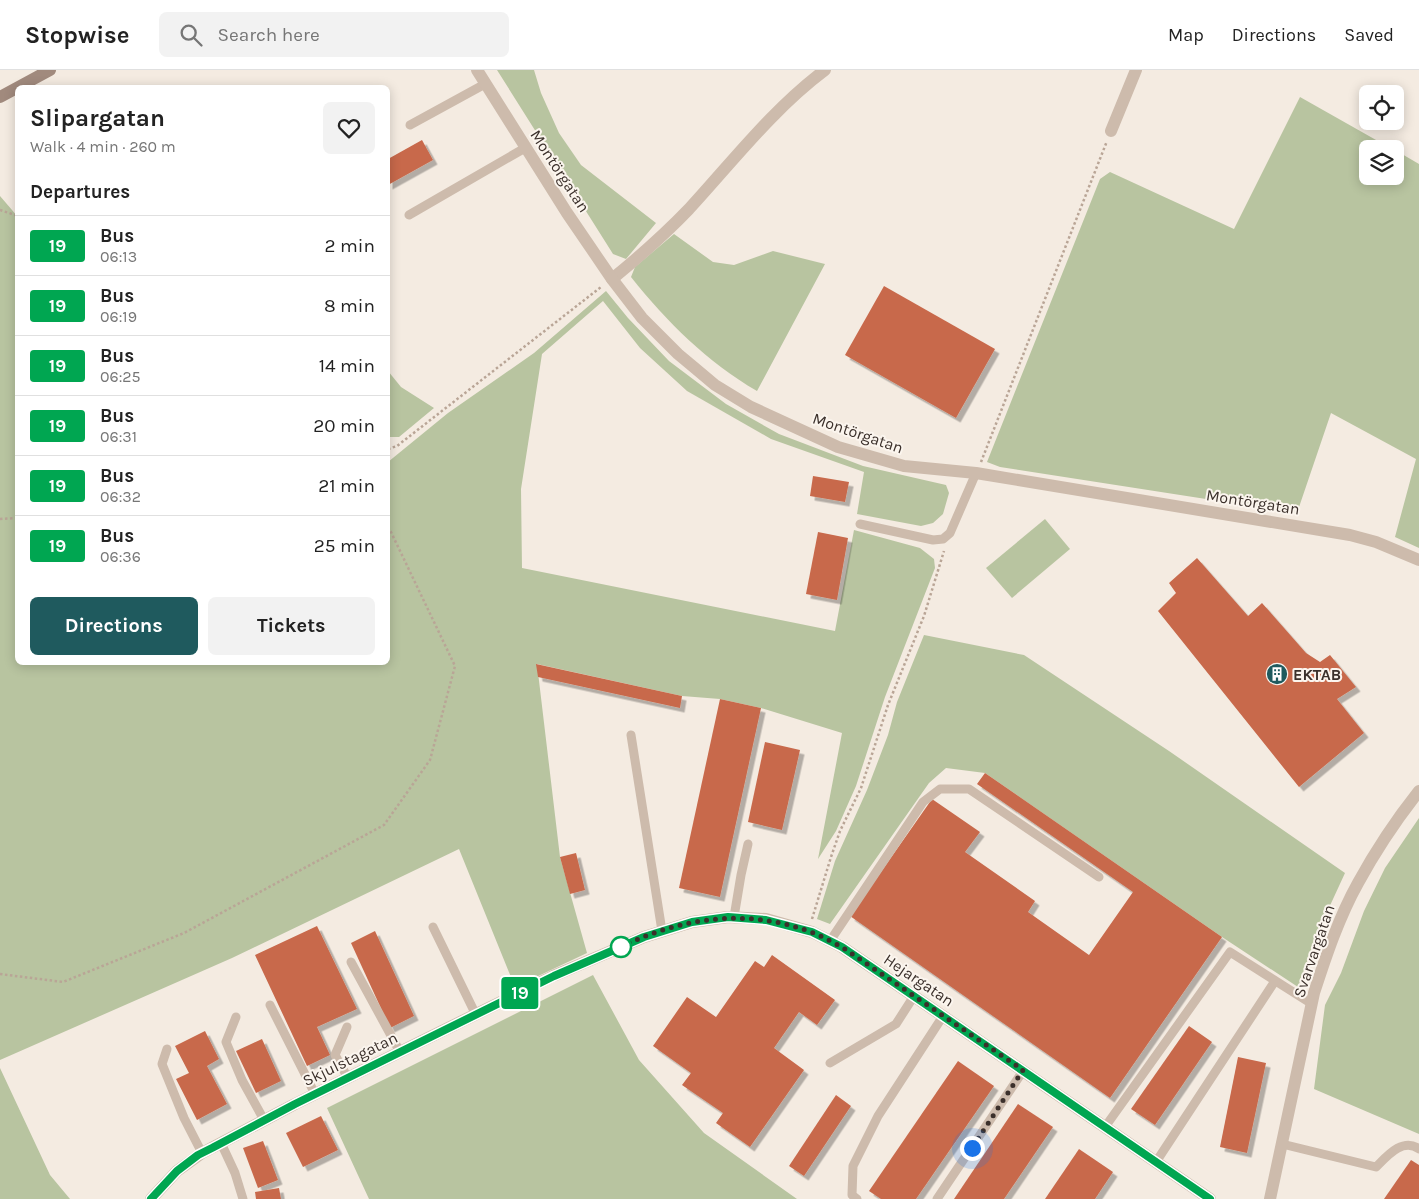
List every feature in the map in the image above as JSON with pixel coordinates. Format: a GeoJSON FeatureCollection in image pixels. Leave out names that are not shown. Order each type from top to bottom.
{"type":"FeatureCollection","features":[{"type":"Feature","properties":{"kind":"main road"},"geometry":{"type":"LineString","coordinates":[[22,85],[50,70]]}},
{"type":"Feature","properties":{"kind":"main road"},"geometry":{"type":"LineString","coordinates":[[0,97],[15,89]]}},
{"type":"Feature","properties":{"kind":"street","name":"Montörgatan"},"geometry":{"type":"LineString","coordinates":[[476,70],[567,213],[642,318],[678,354],[715,385],[751,407],[838,447],[904,466],[976,474],[1350,535],[1401,551],[1419,560]]}},
{"type":"Feature","properties":{"kind":"street"},"geometry":{"type":"LineString","coordinates":[[612,278],[671,227],[767,121],[793,96],[825,70]]}},
{"type":"Feature","properties":{"kind":"street"},"geometry":{"type":"LineString","coordinates":[[1111,131],[1136,70]]}},
{"type":"Feature","properties":{"kind":"street","name":"Svarvargatan"},"geometry":{"type":"LineString","coordinates":[[1270,1199],[1312,1004],[1327,955],[1357,884],[1384,838],[1419,791]]}},
{"type":"Feature","properties":{"kind":"street","name":"Hejargatan"},"geometry":{"type":"LineString","coordinates":[[575,967],[644,937],[692,922],[734,918],[766,920],[809,931],[842,947],[1210,1199]]}},
{"type":"Feature","properties":{"kind":"street","name":"Skjulstagatan"},"geometry":{"type":"LineString","coordinates":[[151,1199],[177,1171],[202,1153],[315,1094],[575,967]]}},
{"type":"Feature","properties":{"kind":"lane"},"geometry":{"type":"LineString","coordinates":[[410,125],[485,84]]}},
{"type":"Feature","properties":{"kind":"lane"},"geometry":{"type":"LineString","coordinates":[[409,215],[525,148]]}},
{"type":"Feature","properties":{"kind":"lane"},"geometry":{"type":"LineString","coordinates":[[860,524],[933,540],[943,539],[950,533],[976,474]]}},
{"type":"Feature","properties":{"kind":"lane"},"geometry":{"type":"LineString","coordinates":[[631,735],[662,931]]}},
{"type":"Feature","properties":{"kind":"lane"},"geometry":{"type":"LineString","coordinates":[[830,941],[923,802],[940,789],[969,789],[1099,877]]}},
{"type":"Feature","properties":{"kind":"lane"},"geometry":{"type":"LineString","coordinates":[[734,918],[748,844]]}},
{"type":"Feature","properties":{"kind":"lane"},"geometry":{"type":"LineString","coordinates":[[433,927],[476,1015]]}},
{"type":"Feature","properties":{"kind":"lane"},"geometry":{"type":"LineString","coordinates":[[1105,1127],[1230,952],[1312,1004]]}},
{"type":"Feature","properties":{"kind":"lane"},"geometry":{"type":"LineString","coordinates":[[350,962],[400,1052]]}},
{"type":"Feature","properties":{"kind":"lane"},"geometry":{"type":"LineString","coordinates":[[1156,1162],[1275,980]]}},
{"type":"Feature","properties":{"kind":"lane"},"geometry":{"type":"LineString","coordinates":[[830,1063],[896,1024],[914,996]]}},
{"type":"Feature","properties":{"kind":"lane"},"geometry":{"type":"LineString","coordinates":[[270,1005],[315,1094]]}},
{"type":"Feature","properties":{"kind":"lane"},"geometry":{"type":"LineString","coordinates":[[858,1199],[852,1195],[853,1166],[878,1116],[943,1016]]}},
{"type":"Feature","properties":{"kind":"lane"},"geometry":{"type":"LineString","coordinates":[[236,1017],[226,1042],[242,1080],[264,1120]]}},
{"type":"Feature","properties":{"kind":"lane"},"geometry":{"type":"LineString","coordinates":[[347,1028],[336,1055],[348,1078]]}},
{"type":"Feature","properties":{"kind":"lane"},"geometry":{"type":"LineString","coordinates":[[167,1049],[162,1064],[184,1118],[202,1153]]}},
{"type":"Feature","properties":{"kind":"lane"},"geometry":{"type":"LineString","coordinates":[[937,1199],[1023,1070]]}},
{"type":"Feature","properties":{"kind":"lane"},"geometry":{"type":"LineString","coordinates":[[221,1143],[235,1173],[242,1199]]}},
{"type":"Feature","properties":{"kind":"lane"},"geometry":{"type":"LineString","coordinates":[[1282,1144],[1376,1167],[1397,1147],[1415,1146],[1419,1149]]}},
{"type":"Feature","properties":{"kind":"path"},"geometry":{"type":"LineString","coordinates":[[976,474],[1111,131]]}},
{"type":"Feature","properties":{"kind":"path"},"geometry":{"type":"LineString","coordinates":[[0,210],[15,215]]}},
{"type":"Feature","properties":{"kind":"path"},"geometry":{"type":"LineString","coordinates":[[390,448],[397,446],[612,278]]}},
{"type":"Feature","properties":{"kind":"path"},"geometry":{"type":"LineString","coordinates":[[0,519],[15,518]]}},
{"type":"Feature","properties":{"kind":"path"},"geometry":{"type":"LineString","coordinates":[[0,974],[63,982],[184,933],[384,825],[430,760],[456,666],[390,531]]}},
{"type":"Feature","properties":{"kind":"path"},"geometry":{"type":"LineString","coordinates":[[809,931],[840,831],[861,788],[888,705],[924,616],[950,533]]}},
{"type":"Feature","properties":{"kind":"green space"},"geometry":{"type":"Polygon","coordinates":[[[497,70],[534,70],[541,93],[559,133],[581,165],[656,223],[626,259],[613,254],[497,70]]]}},
{"type":"Feature","properties":{"kind":"green space"},"geometry":{"type":"Polygon","coordinates":[[[1300,97],[1376,140],[1359,140],[1359,185],[1404,185],[1404,155],[1419,164],[1419,548],[1395,537],[1416,459],[1331,413],[1297,513],[1000,467],[987,462],[1100,179],[1110,172],[1234,229],[1300,97]]]}},
{"type":"Feature","properties":{"kind":"green space"},"geometry":{"type":"Polygon","coordinates":[[[0,196],[15,214],[15,665],[390,665],[390,460],[448,413],[534,353],[606,291],[628,318],[669,361],[726,404],[779,434],[863,466],[946,485],[949,493],[943,514],[933,523],[921,526],[857,514],[864,472],[771,439],[687,391],[640,348],[603,301],[542,354],[521,489],[522,568],[835,631],[854,530],[920,548],[934,559],[935,568],[885,697],[856,786],[836,831],[818,859],[842,733],[761,708],[720,699],[682,696],[537,664],[560,857],[587,953],[515,987],[459,849],[232,958],[0,1060],[0,196]]]}},
{"type":"Feature","properties":{"kind":"green space"},"geometry":{"type":"Polygon","coordinates":[[[674,234],[713,262],[734,265],[773,251],[825,264],[757,391],[721,367],[689,340],[659,310],[631,277],[635,267],[674,234]]]}},
{"type":"Feature","properties":{"kind":"green space"},"geometry":{"type":"Polygon","coordinates":[[[390,373],[401,387],[434,408],[399,437],[390,437],[390,373]]]}},
{"type":"Feature","properties":{"kind":"green space"},"geometry":{"type":"Polygon","coordinates":[[[1045,519],[1070,549],[1012,598],[986,568],[1045,519]]]}},
{"type":"Feature","properties":{"kind":"green space"},"geometry":{"type":"Polygon","coordinates":[[[924,635],[1024,655],[1169,751],[1345,873],[1316,936],[1298,987],[1222,937],[985,773],[946,768],[929,783],[830,924],[817,919],[835,861],[867,790],[888,735],[897,702],[924,635]]]}},
{"type":"Feature","properties":{"kind":"green space"},"geometry":{"type":"Polygon","coordinates":[[[1419,818],[1419,1134],[1314,1089],[1325,1005],[1341,973],[1364,911],[1385,868],[1419,818]]]}},
{"type":"Feature","properties":{"kind":"green space"},"geometry":{"type":"Polygon","coordinates":[[[593,975],[639,1060],[704,1133],[797,1199],[369,1199],[327,1108],[593,975]]]}},
{"type":"Feature","properties":{"kind":"green space"},"geometry":{"type":"Polygon","coordinates":[[[0,1068],[50,1175],[70,1199],[0,1199],[0,1068]]]}},
{"type":"Feature","properties":{"kind":"building"},"geometry":{"type":"Polygon","coordinates":[[[422,140],[433,160],[390,184],[390,158],[422,140]]]}},
{"type":"Feature","properties":{"kind":"building"},"geometry":{"type":"Polygon","coordinates":[[[884,286],[995,349],[956,418],[845,355],[884,286]]]}},
{"type":"Feature","properties":{"kind":"building"},"geometry":{"type":"Polygon","coordinates":[[[813,476],[849,482],[845,502],[810,496],[813,476]]]}},
{"type":"Feature","properties":{"kind":"building"},"geometry":{"type":"Polygon","coordinates":[[[818,532],[848,538],[837,600],[806,594],[818,532]]]}},
{"type":"Feature","properties":{"kind":"building","name":"EKTAB"},"geometry":{"type":"Polygon","coordinates":[[[1197,558],[1248,616],[1262,603],[1306,653],[1320,662],[1330,655],[1356,687],[1337,699],[1364,733],[1299,787],[1158,611],[1176,593],[1169,583],[1197,558]]]}},
{"type":"Feature","properties":{"kind":"building"},"geometry":{"type":"Polygon","coordinates":[[[536,664],[682,696],[680,708],[538,677],[536,664]]]}},
{"type":"Feature","properties":{"kind":"building"},"geometry":{"type":"Polygon","coordinates":[[[720,699],[761,708],[720,897],[679,888],[720,699]]]}},
{"type":"Feature","properties":{"kind":"building"},"geometry":{"type":"Polygon","coordinates":[[[765,742],[800,750],[782,830],[748,822],[765,742]]]}},
{"type":"Feature","properties":{"kind":"building"},"geometry":{"type":"Polygon","coordinates":[[[985,773],[1222,937],[1110,1098],[850,916],[932,799],[980,832],[965,852],[1035,901],[1028,912],[1089,955],[1133,892],[977,784],[985,773]]]}},
{"type":"Feature","properties":{"kind":"building"},"geometry":{"type":"Polygon","coordinates":[[[576,853],[585,890],[570,894],[560,857],[576,853]]]}},
{"type":"Feature","properties":{"kind":"building"},"geometry":{"type":"Polygon","coordinates":[[[317,926],[357,1009],[317,1027],[330,1055],[307,1066],[255,955],[317,926]]]}},
{"type":"Feature","properties":{"kind":"building"},"geometry":{"type":"Polygon","coordinates":[[[375,931],[414,1016],[390,1028],[351,943],[375,931]]]}},
{"type":"Feature","properties":{"kind":"building"},"geometry":{"type":"Polygon","coordinates":[[[772,955],[835,1000],[817,1025],[799,1012],[774,1048],[804,1070],[750,1147],[716,1123],[723,1113],[682,1085],[691,1073],[653,1046],[687,997],[716,1017],[755,961],[764,967],[772,955]]]}},
{"type":"Feature","properties":{"kind":"building"},"geometry":{"type":"Polygon","coordinates":[[[1189,1026],[1212,1042],[1155,1125],[1131,1109],[1189,1026]]]}},
{"type":"Feature","properties":{"kind":"building"},"geometry":{"type":"Polygon","coordinates":[[[205,1031],[219,1059],[207,1066],[227,1104],[197,1120],[176,1079],[189,1073],[175,1046],[205,1031]]]}},
{"type":"Feature","properties":{"kind":"building"},"geometry":{"type":"Polygon","coordinates":[[[262,1039],[281,1081],[256,1093],[236,1051],[262,1039]]]}},
{"type":"Feature","properties":{"kind":"building"},"geometry":{"type":"Polygon","coordinates":[[[1238,1057],[1266,1063],[1247,1153],[1220,1147],[1238,1057]]]}},
{"type":"Feature","properties":{"kind":"building"},"geometry":{"type":"Polygon","coordinates":[[[958,1061],[994,1086],[916,1199],[881,1199],[869,1191],[958,1061]]]}},
{"type":"Feature","properties":{"kind":"building"},"geometry":{"type":"Polygon","coordinates":[[[836,1095],[851,1106],[804,1176],[789,1166],[836,1095]]]}},
{"type":"Feature","properties":{"kind":"building"},"geometry":{"type":"Polygon","coordinates":[[[1018,1104],[1053,1127],[1004,1199],[954,1199],[1018,1104]]]}},
{"type":"Feature","properties":{"kind":"building"},"geometry":{"type":"Polygon","coordinates":[[[321,1116],[338,1150],[303,1167],[286,1133],[321,1116]]]}},
{"type":"Feature","properties":{"kind":"building"},"geometry":{"type":"Polygon","coordinates":[[[263,1141],[278,1180],[258,1188],[243,1148],[263,1141]]]}},
{"type":"Feature","properties":{"kind":"building"},"geometry":{"type":"Polygon","coordinates":[[[1079,1149],[1113,1172],[1095,1199],[1045,1199],[1079,1149]]]}},
{"type":"Feature","properties":{"kind":"building"},"geometry":{"type":"Polygon","coordinates":[[[1411,1160],[1419,1165],[1419,1199],[1384,1199],[1411,1160]]]}},
{"type":"Feature","properties":{"kind":"building"},"geometry":{"type":"Polygon","coordinates":[[[279,1188],[281,1199],[256,1199],[255,1192],[279,1188]]]}},
{"type":"Feature","properties":{"kind":"bus line","name":"19"},"geometry":{"type":"LineString","coordinates":[[151,1199],[177,1171],[198,1155],[295,1104],[554,976],[663,930],[692,922],[728,917],[766,920],[812,932],[842,947],[1210,1199]]}},
{"type":"Feature","properties":{"kind":"place","name":"EKTAB"},"geometry":{"type":"Point","coordinates":[1277,674]}},
{"type":"Feature","properties":{"kind":"route"},"geometry":{"type":"LineString","coordinates":[[621,947],[663,930],[692,922],[728,917],[766,920],[812,932],[842,947],[1023,1070],[972,1148]]}}]}
